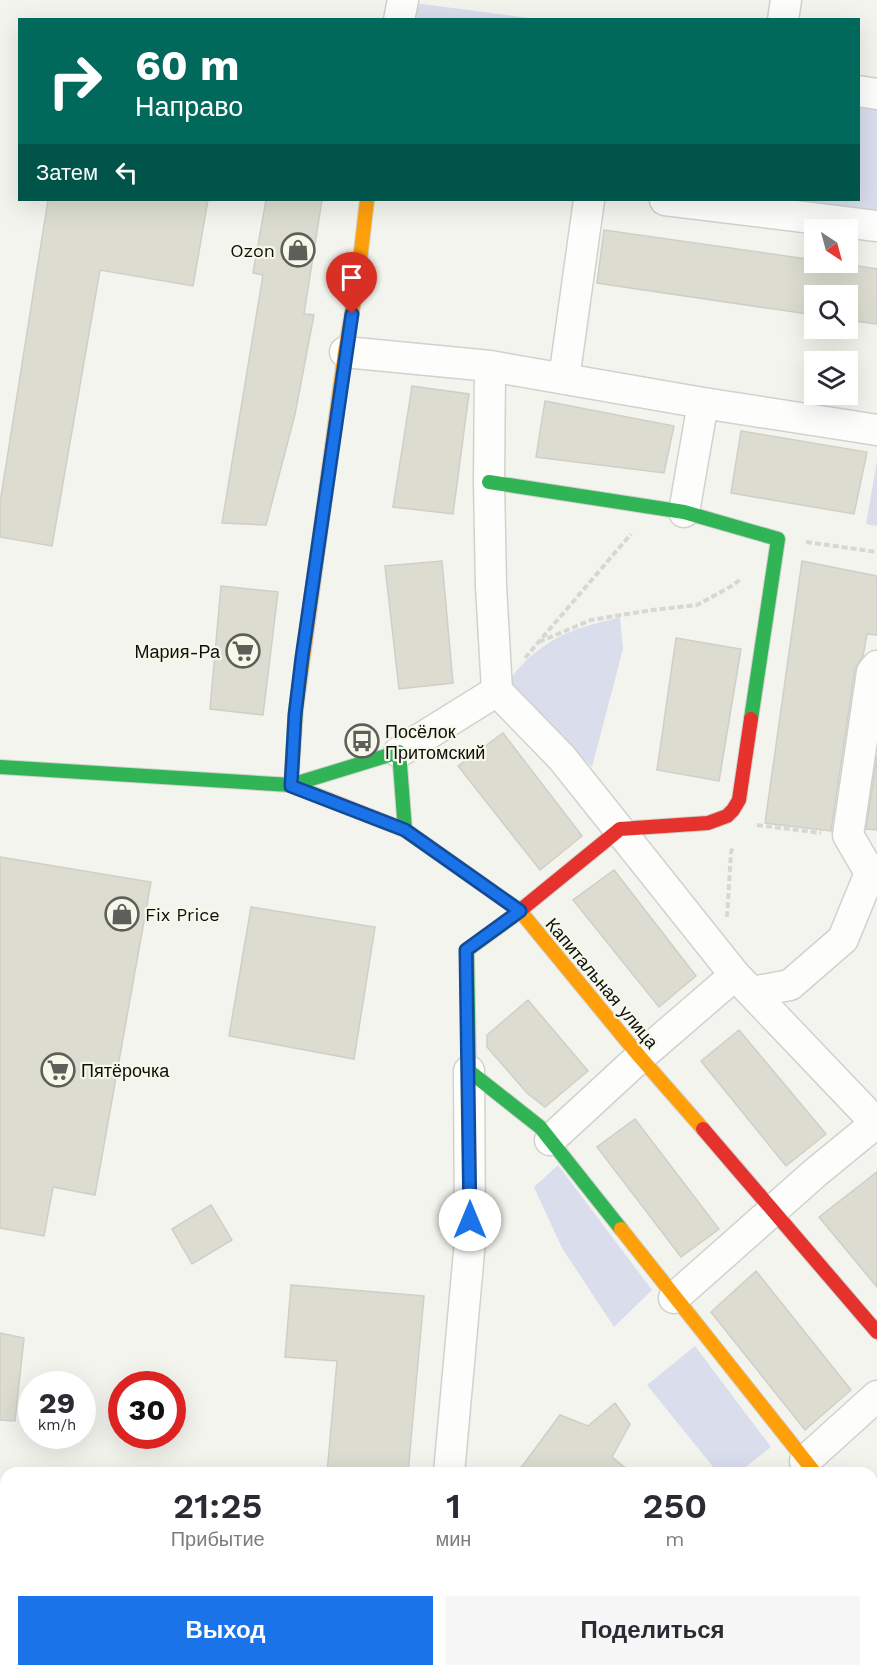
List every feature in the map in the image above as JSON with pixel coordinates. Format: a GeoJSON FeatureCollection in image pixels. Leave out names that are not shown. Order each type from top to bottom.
{"type":"FeatureCollection","features":[{"type":"Feature","properties":{"kind":"street"},"geometry":{"type":"LineString","coordinates":[[399,18],[403,0]]}},
{"type":"Feature","properties":{"kind":"street"},"geometry":{"type":"LineString","coordinates":[[783,18],[786,0]]}},
{"type":"Feature","properties":{"kind":"street"},"geometry":{"type":"LineString","coordinates":[[860,91],[877,94]]}},
{"type":"Feature","properties":{"kind":"street"},"geometry":{"type":"LineString","coordinates":[[291,786],[295,715],[302,657],[345,352],[358,277],[367,201]]}},
{"type":"Feature","properties":{"kind":"street"},"geometry":{"type":"LineString","coordinates":[[564,379],[589,201]]}},
{"type":"Feature","properties":{"kind":"street"},"geometry":{"type":"LineString","coordinates":[[684,201],[760,205],[877,226]]}},
{"type":"Feature","properties":{"kind":"street"},"geometry":{"type":"LineString","coordinates":[[345,352],[490,366],[877,430]]}},
{"type":"Feature","properties":{"kind":"street"},"geometry":{"type":"LineString","coordinates":[[490,366],[491,586],[497,690],[562,758],[738,976],[877,1124],[773,1209],[674,1298]]}},
{"type":"Feature","properties":{"kind":"street"},"geometry":{"type":"LineString","coordinates":[[684,512],[703,403]]}},
{"type":"Feature","properties":{"kind":"street"},"geometry":{"type":"LineString","coordinates":[[450,1467],[470,1241],[466,950],[520,911],[620,829],[708,823],[722,820],[733,811],[738,800],[778,538],[684,512],[489,482]]}},
{"type":"Feature","properties":{"kind":"street"},"geometry":{"type":"LineString","coordinates":[[550,1140],[640,1056],[738,976],[790,985],[843,939],[874,871],[849,837],[872,672],[877,666]]}},
{"type":"Feature","properties":{"kind":"street"},"geometry":{"type":"LineString","coordinates":[[0,767],[291,786],[399,752],[497,690]]}},
{"type":"Feature","properties":{"kind":"street"},"geometry":{"type":"LineString","coordinates":[[399,752],[405,830]]}},
{"type":"Feature","properties":{"kind":"street","name":"Капитальная улица"},"geometry":{"type":"LineString","coordinates":[[291,786],[405,830],[520,911],[640,1056],[877,1332]]}},
{"type":"Feature","properties":{"kind":"street"},"geometry":{"type":"LineString","coordinates":[[469,1071],[540,1127],[810,1467],[877,1396]]}},
{"type":"Feature","properties":{"kind":"path"},"geometry":{"type":"LineString","coordinates":[[497,690],[654,507]]}},
{"type":"Feature","properties":{"kind":"path"},"geometry":{"type":"LineString","coordinates":[[778,538],[877,552]]}},
{"type":"Feature","properties":{"kind":"path"},"geometry":{"type":"LineString","coordinates":[[539,642],[591,621],[697,605],[730,587],[776,553]]}},
{"type":"Feature","properties":{"kind":"path"},"geometry":{"type":"LineString","coordinates":[[722,820],[849,837]]}},
{"type":"Feature","properties":{"kind":"path"},"geometry":{"type":"LineString","coordinates":[[738,976],[731,852],[741,823]]}},
{"type":"Feature","properties":{"kind":"shaded area"},"geometry":{"type":"Polygon","coordinates":[[[414,3],[529,18],[412,18],[414,3]]]}},
{"type":"Feature","properties":{"kind":"shaded area"},"geometry":{"type":"Polygon","coordinates":[[[860,102],[877,105],[877,214],[811,207],[813,201],[860,201],[860,102]]]}},
{"type":"Feature","properties":{"kind":"shaded area"},"geometry":{"type":"Polygon","coordinates":[[[877,461],[877,526],[866,524],[877,461]]]}},
{"type":"Feature","properties":{"kind":"shaded area"},"geometry":{"type":"Polygon","coordinates":[[[620,617],[623,649],[592,767],[507,685],[526,661],[551,641],[589,625],[620,617]]]}},
{"type":"Feature","properties":{"kind":"shaded area"},"geometry":{"type":"Polygon","coordinates":[[[558,1165],[652,1290],[614,1327],[562,1248],[534,1187],[558,1165]]]}},
{"type":"Feature","properties":{"kind":"shaded area"},"geometry":{"type":"Polygon","coordinates":[[[695,1346],[771,1447],[746,1467],[713,1467],[647,1385],[695,1346]]]}},
{"type":"Feature","properties":{"kind":"building"},"geometry":{"type":"Polygon","coordinates":[[[48,201],[208,201],[193,286],[100,270],[52,546],[0,537],[0,503],[48,201]]]}},
{"type":"Feature","properties":{"kind":"building"},"geometry":{"type":"Polygon","coordinates":[[[266,201],[322,201],[304,314],[314,315],[295,414],[266,525],[222,523],[263,275],[253,273],[266,201]]]}},
{"type":"Feature","properties":{"kind":"building"},"geometry":{"type":"Polygon","coordinates":[[[604,230],[804,259],[804,273],[858,273],[858,266],[877,269],[877,324],[858,321],[858,285],[804,285],[804,314],[597,283],[604,230]]]}},
{"type":"Feature","properties":{"kind":"building"},"geometry":{"type":"Polygon","coordinates":[[[412,386],[469,394],[453,514],[393,507],[412,386]]]}},
{"type":"Feature","properties":{"kind":"building"},"geometry":{"type":"Polygon","coordinates":[[[545,401],[674,426],[664,473],[536,457],[545,401]]]}},
{"type":"Feature","properties":{"kind":"building"},"geometry":{"type":"Polygon","coordinates":[[[741,431],[867,452],[854,514],[731,493],[741,431]]]}},
{"type":"Feature","properties":{"kind":"building"},"geometry":{"type":"Polygon","coordinates":[[[442,561],[453,683],[399,689],[385,566],[442,561]]]}},
{"type":"Feature","properties":{"kind":"building"},"geometry":{"type":"Polygon","coordinates":[[[802,561],[877,576],[877,635],[867,634],[863,656],[855,669],[831,831],[765,823],[802,561]]]}},
{"type":"Feature","properties":{"kind":"building","name":"Мария-Ра"},"geometry":{"type":"Polygon","coordinates":[[[221,586],[278,592],[263,715],[210,709],[221,586]]]}},
{"type":"Feature","properties":{"kind":"building"},"geometry":{"type":"Polygon","coordinates":[[[676,638],[741,649],[719,781],[657,770],[676,638]]]}},
{"type":"Feature","properties":{"kind":"building"},"geometry":{"type":"Polygon","coordinates":[[[503,733],[582,836],[540,870],[458,766],[503,733]]]}},
{"type":"Feature","properties":{"kind":"building"},"geometry":{"type":"Polygon","coordinates":[[[877,756],[877,830],[866,829],[877,756]]]}},
{"type":"Feature","properties":{"kind":"building","name":"Пятёрочка"},"geometry":{"type":"Polygon","coordinates":[[[0,857],[151,882],[95,1195],[53,1187],[44,1236],[0,1228],[0,857]]]}},
{"type":"Feature","properties":{"kind":"building"},"geometry":{"type":"Polygon","coordinates":[[[614,870],[696,976],[659,1007],[573,900],[614,870]]]}},
{"type":"Feature","properties":{"kind":"building"},"geometry":{"type":"Polygon","coordinates":[[[251,907],[375,927],[354,1059],[229,1036],[251,907]]]}},
{"type":"Feature","properties":{"kind":"building"},"geometry":{"type":"Polygon","coordinates":[[[528,1000],[588,1071],[545,1107],[527,1093],[487,1047],[487,1035],[528,1000]]]}},
{"type":"Feature","properties":{"kind":"building"},"geometry":{"type":"Polygon","coordinates":[[[739,1030],[826,1134],[786,1166],[701,1061],[739,1030]]]}},
{"type":"Feature","properties":{"kind":"building"},"geometry":{"type":"Polygon","coordinates":[[[635,1119],[719,1229],[681,1257],[597,1147],[635,1119]]]}},
{"type":"Feature","properties":{"kind":"building"},"geometry":{"type":"Polygon","coordinates":[[[877,1172],[877,1287],[819,1217],[877,1172]]]}},
{"type":"Feature","properties":{"kind":"building"},"geometry":{"type":"Polygon","coordinates":[[[211,1205],[232,1240],[192,1264],[172,1229],[211,1205]]]}},
{"type":"Feature","properties":{"kind":"building"},"geometry":{"type":"Polygon","coordinates":[[[756,1271],[851,1390],[805,1430],[711,1312],[756,1271]]]}},
{"type":"Feature","properties":{"kind":"building"},"geometry":{"type":"Polygon","coordinates":[[[291,1285],[424,1296],[409,1467],[328,1467],[337,1361],[285,1357],[291,1285]]]}},
{"type":"Feature","properties":{"kind":"building"},"geometry":{"type":"Polygon","coordinates":[[[0,1333],[24,1338],[20,1371],[18,1371],[15,1421],[0,1420],[0,1333]]]}},
{"type":"Feature","properties":{"kind":"building"},"geometry":{"type":"Polygon","coordinates":[[[615,1403],[630,1424],[612,1457],[624,1467],[521,1467],[560,1415],[588,1426],[615,1403]]]}},
{"type":"Feature","properties":{"kind":"traffic: fast"},"geometry":{"type":"LineString","coordinates":[[489,482],[684,512],[778,539],[751,719]]}},
{"type":"Feature","properties":{"kind":"traffic: fast"},"geometry":{"type":"LineString","coordinates":[[296,709],[291,785],[399,752],[405,830],[428,846]]}},
{"type":"Feature","properties":{"kind":"traffic: fast"},"geometry":{"type":"LineString","coordinates":[[0,767],[291,785],[329,800]]}},
{"type":"Feature","properties":{"kind":"traffic: fast"},"geometry":{"type":"LineString","coordinates":[[512,917],[467,950],[469,1071],[540,1127],[621,1229]]}},
{"type":"Feature","properties":{"kind":"traffic: slow"},"geometry":{"type":"LineString","coordinates":[[296,709],[367,201]]}},
{"type":"Feature","properties":{"kind":"traffic: slow"},"geometry":{"type":"LineString","coordinates":[[428,846],[520,911],[640,1057],[703,1129]]}},
{"type":"Feature","properties":{"kind":"traffic: slow"},"geometry":{"type":"LineString","coordinates":[[621,1229],[810,1467]]}},
{"type":"Feature","properties":{"kind":"traffic: jam"},"geometry":{"type":"LineString","coordinates":[[512,917],[620,829],[708,823],[727,816],[739,800],[751,719]]}},
{"type":"Feature","properties":{"kind":"traffic: jam"},"geometry":{"type":"LineString","coordinates":[[329,800],[405,830]]}},
{"type":"Feature","properties":{"kind":"traffic: jam"},"geometry":{"type":"LineString","coordinates":[[703,1129],[877,1332]]}},
{"type":"Feature","properties":{"kind":"place","name":"Ozon"},"geometry":{"type":"Point","coordinates":[298,250]}},
{"type":"Feature","properties":{"kind":"place","name":"Мария-Ра"},"geometry":{"type":"Point","coordinates":[243,651]}},
{"type":"Feature","properties":{"kind":"place","name":"Посёлок Притомский"},"geometry":{"type":"Point","coordinates":[362,741]}},
{"type":"Feature","properties":{"kind":"place","name":"Fix Price"},"geometry":{"type":"Point","coordinates":[122,914]}},
{"type":"Feature","properties":{"kind":"place","name":"Пятёрочка"},"geometry":{"type":"Point","coordinates":[58,1070]}},
{"type":"Feature","properties":{"kind":"route"},"geometry":{"type":"LineString","coordinates":[[352,314],[302,657],[295,715],[291,786],[405,830],[520,911],[466,950],[470,1220]]}}]}
